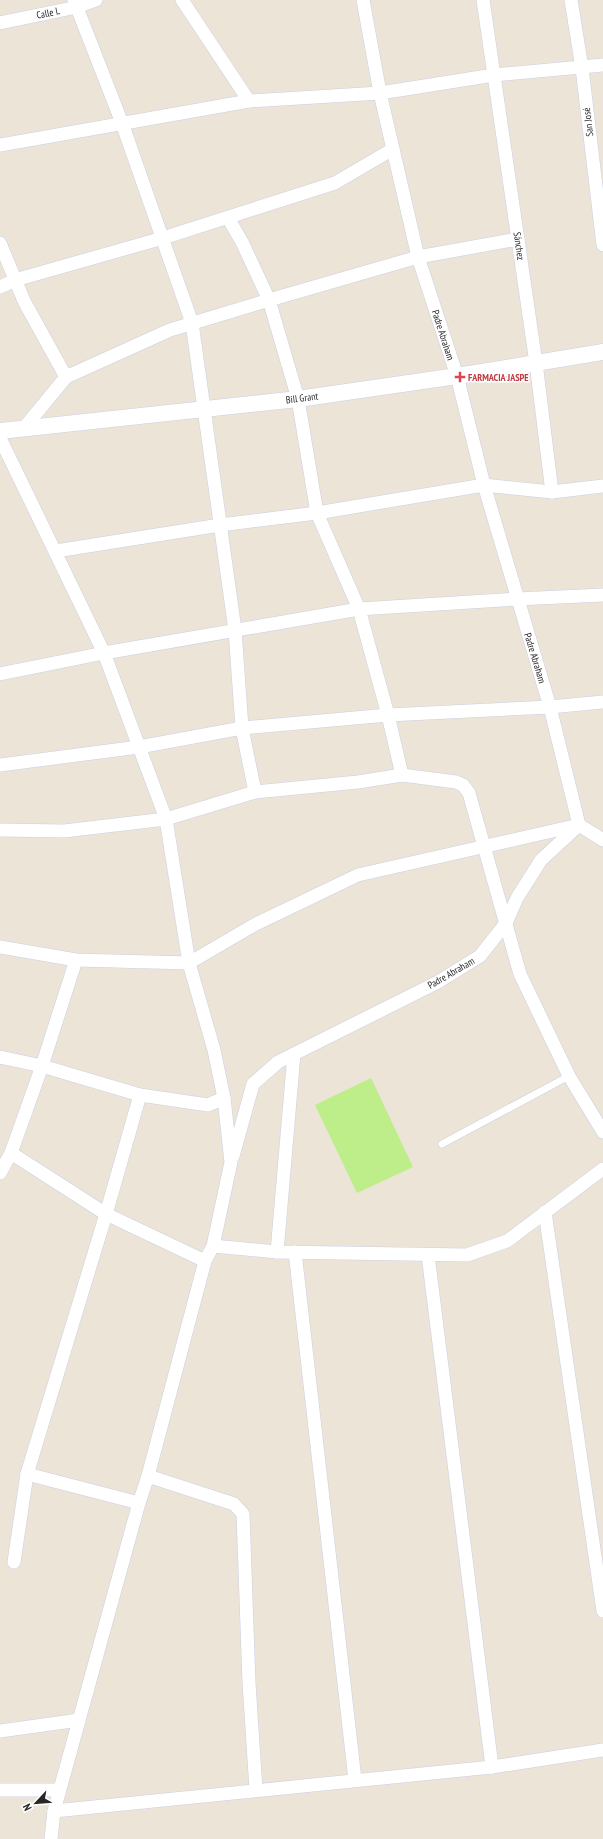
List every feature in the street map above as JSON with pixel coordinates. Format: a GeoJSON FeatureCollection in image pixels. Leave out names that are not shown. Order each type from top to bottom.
{"type":"FeatureCollection","features":[{"type":"Feature","properties":{"kind":"street","name":"Calle L"},"geometry":{"type":"LineString","coordinates":[[0,23],[75,3],[96,0]]}},
{"type":"Feature","properties":{"kind":"street"},"geometry":{"type":"LineString","coordinates":[[182,0],[249,101]]}},
{"type":"Feature","properties":{"kind":"street","name":"Padre Abraham"},"geometry":{"type":"LineString","coordinates":[[231,1162],[253,1084],[278,1062],[438,982],[480,956],[506,923],[517,898],[541,860],[579,826],[550,707],[484,485],[457,376],[418,257],[380,93],[363,0]]}},
{"type":"Feature","properties":{"kind":"street","name":"Sánchez"},"geometry":{"type":"LineString","coordinates":[[483,0],[536,363],[552,492]]}},
{"type":"Feature","properties":{"kind":"street","name":"San José"},"geometry":{"type":"LineString","coordinates":[[571,0],[582,68],[603,245]]}},
{"type":"Feature","properties":{"kind":"street"},"geometry":{"type":"LineString","coordinates":[[75,3],[122,122],[192,324],[235,630],[242,728],[255,792]]}},
{"type":"Feature","properties":{"kind":"street"},"geometry":{"type":"LineString","coordinates":[[0,145],[122,122],[249,101],[380,93],[494,75],[603,65]]}},
{"type":"Feature","properties":{"kind":"street"},"geometry":{"type":"LineString","coordinates":[[0,287],[15,280],[163,238],[335,184],[393,149]]}},
{"type":"Feature","properties":{"kind":"street"},"geometry":{"type":"LineString","coordinates":[[228,218],[242,242],[269,300],[298,399],[317,513],[359,609],[388,715],[402,775]]}},
{"type":"Feature","properties":{"kind":"street"},"geometry":{"type":"LineString","coordinates":[[24,428],[66,377],[170,330],[418,257],[518,239]]}},
{"type":"Feature","properties":{"kind":"street"},"geometry":{"type":"LineString","coordinates":[[0,243],[24,301],[66,377]]}},
{"type":"Feature","properties":{"kind":"street","name":"Bill Grant"},"geometry":{"type":"LineString","coordinates":[[0,431],[298,399],[457,376],[603,352]]}},
{"type":"Feature","properties":{"kind":"street"},"geometry":{"type":"LineString","coordinates":[[0,438],[56,551],[104,653],[166,819],[189,963],[214,1050],[224,1098],[231,1162],[213,1246],[205,1260],[148,1476],[139,1503],[59,1790],[54,1811],[51,1839]]}},
{"type":"Feature","properties":{"kind":"street"},"geometry":{"type":"LineString","coordinates":[[56,551],[220,525],[317,513],[484,485],[552,492],[603,486]]}},
{"type":"Feature","properties":{"kind":"street"},"geometry":{"type":"LineString","coordinates":[[0,674],[104,653],[359,609],[517,599],[603,596]]}},
{"type":"Feature","properties":{"kind":"street"},"geometry":{"type":"LineString","coordinates":[[0,765],[139,747],[242,728],[388,715],[550,707],[603,702]]}},
{"type":"Feature","properties":{"kind":"street"},"geometry":{"type":"LineString","coordinates":[[0,830],[64,831],[166,819],[255,792],[358,782],[402,775],[456,782],[463,785],[469,793],[520,974],[570,1076],[603,1132]]}},
{"type":"Feature","properties":{"kind":"street"},"geometry":{"type":"LineString","coordinates":[[0,947],[76,960],[189,963],[254,925],[358,875],[483,846],[579,826],[603,840]]}},
{"type":"Feature","properties":{"kind":"street"},"geometry":{"type":"LineString","coordinates":[[0,1173],[11,1153],[42,1066],[76,960]]}},
{"type":"Feature","properties":{"kind":"street"},"geometry":{"type":"LineString","coordinates":[[277,1252],[294,1054]]}},
{"type":"Feature","properties":{"kind":"street"},"geometry":{"type":"LineString","coordinates":[[0,1056],[42,1066],[140,1095],[208,1105],[224,1098]]}},
{"type":"Feature","properties":{"kind":"street"},"geometry":{"type":"LineString","coordinates":[[14,1562],[27,1474],[106,1214],[140,1095]]}},
{"type":"Feature","properties":{"kind":"street"},"geometry":{"type":"LineString","coordinates":[[11,1153],[106,1214],[205,1260]]}},
{"type":"Feature","properties":{"kind":"street"},"geometry":{"type":"LineString","coordinates":[[213,1246],[277,1252],[467,1255],[507,1241],[603,1169]]}},
{"type":"Feature","properties":{"kind":"street"},"geometry":{"type":"LineString","coordinates":[[545,1212],[603,1611]]}},
{"type":"Feature","properties":{"kind":"street"},"geometry":{"type":"LineString","coordinates":[[295,1252],[356,1780]]}},
{"type":"Feature","properties":{"kind":"street"},"geometry":{"type":"LineString","coordinates":[[428,1254],[492,1767]]}},
{"type":"Feature","properties":{"kind":"street"},"geometry":{"type":"LineString","coordinates":[[27,1474],[139,1503]]}},
{"type":"Feature","properties":{"kind":"street"},"geometry":{"type":"LineString","coordinates":[[148,1476],[234,1504],[243,1514],[249,1683],[256,1790]]}},
{"type":"Feature","properties":{"kind":"street"},"geometry":{"type":"LineString","coordinates":[[0,1731],[79,1720]]}},
{"type":"Feature","properties":{"kind":"street"},"geometry":{"type":"LineString","coordinates":[[54,1811],[492,1767],[603,1750]]}},
{"type":"Feature","properties":{"kind":"street"},"geometry":{"type":"LineString","coordinates":[[0,1790],[59,1790]]}},
{"type":"Feature","properties":{"kind":"lane"},"geometry":{"type":"LineString","coordinates":[[442,1144],[570,1076]]}},
{"type":"Feature","properties":{"kind":"green space"},"geometry":{"type":"Polygon","coordinates":[[[371,1078],[413,1167],[357,1193],[315,1105],[371,1078]]]}},
{"type":"Feature","properties":{"kind":"place","name":"FARMACIA JASPE"},"geometry":{"type":"Point","coordinates":[460,377]}}]}
